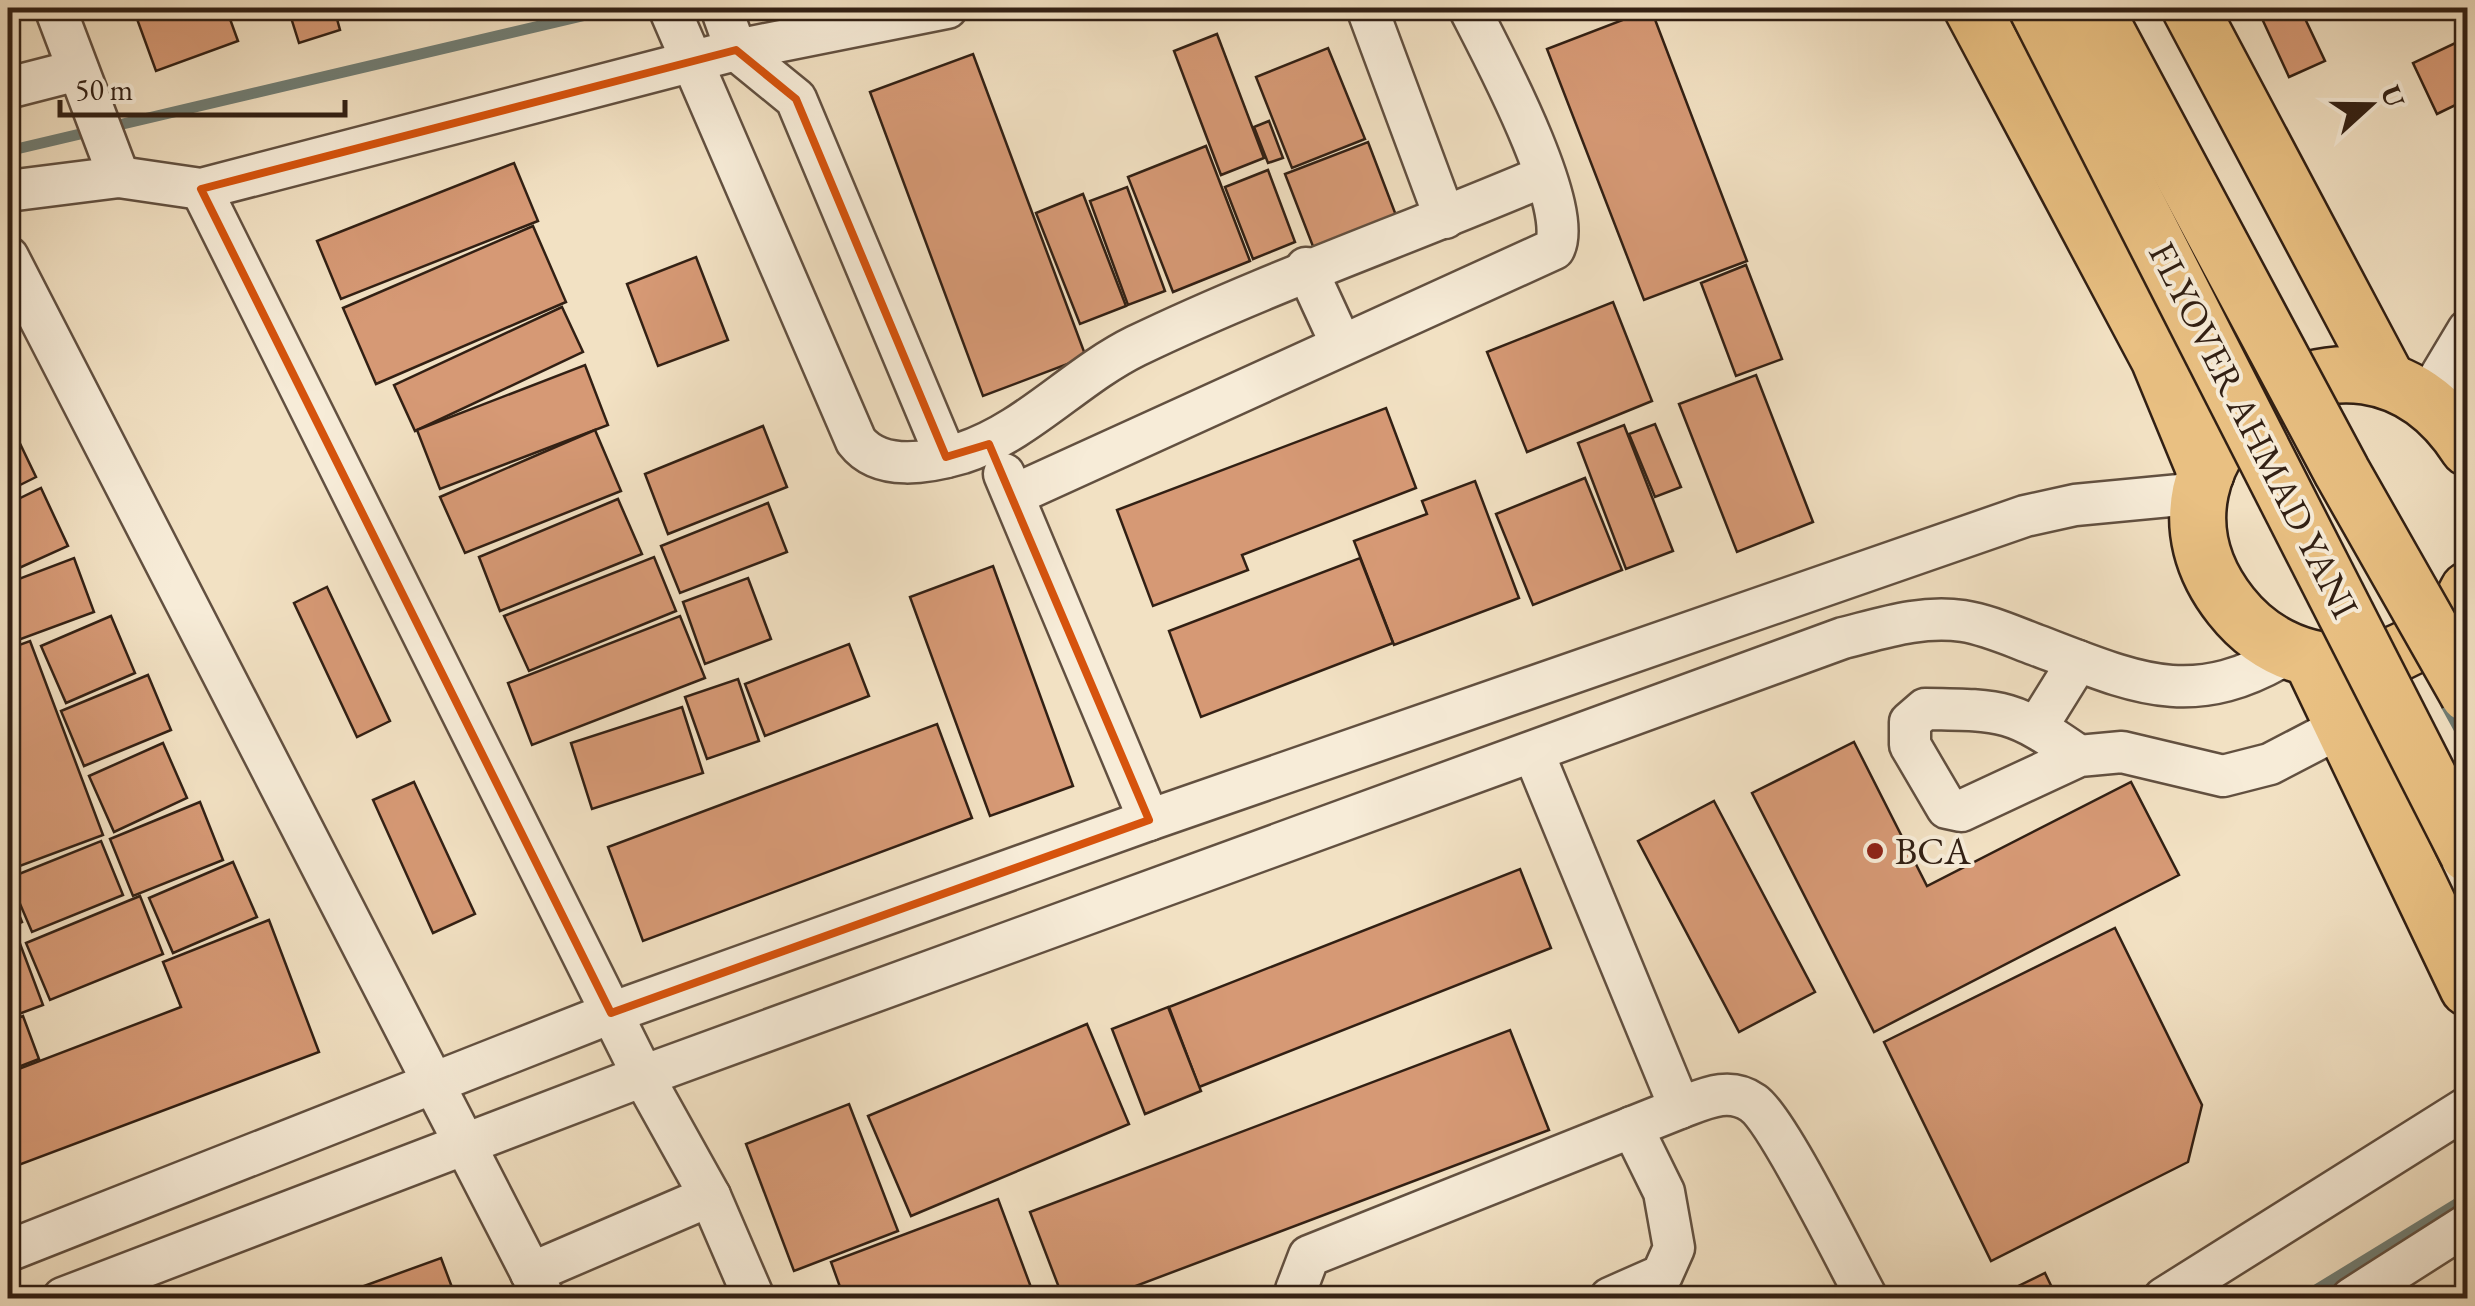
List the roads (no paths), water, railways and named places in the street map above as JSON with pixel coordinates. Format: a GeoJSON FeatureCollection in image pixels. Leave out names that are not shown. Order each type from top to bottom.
{"type":"FeatureCollection","features":[{"type":"Feature","properties":{"kind":"highway"},"geometry":{"type":"LineString","coordinates":[[1972,8],[2159,360],[2204,483]]}},
{"type":"Feature","properties":{"kind":"highway","name":"FLYOVER AHMAD YANI"},"geometry":{"type":"LineString","coordinates":[[2038,8],[2468,854]]}},
{"type":"Feature","properties":{"kind":"highway","name":"FLYOVER AHMAD YANI"},"geometry":{"type":"LineString","coordinates":[[2094,8],[2342,472],[2468,694]]}},
{"type":"Feature","properties":{"kind":"highway"},"geometry":{"type":"LineString","coordinates":[[2190,8],[2407,391]]}},
{"type":"Feature","properties":{"kind":"highway"},"geometry":{"type":"LineString","coordinates":[[2451,611],[2397,654],[2318,658],[2247,626],[2217,588],[2201,542],[2204,483],[2218,446],[2236,421],[2271,393],[2313,377],[2350,374],[2407,391],[2454,426],[2468,448]]}},
{"type":"Feature","properties":{"kind":"highway"},"geometry":{"type":"LineString","coordinates":[[2318,658],[2345,725],[2468,988]]}},
{"type":"Feature","properties":{"kind":"street"},"geometry":{"type":"LineString","coordinates":[[55,8],[119,177]]}},
{"type":"Feature","properties":{"kind":"street"},"geometry":{"type":"LineString","coordinates":[[722,8],[736,50],[796,98],[946,458]]}},
{"type":"Feature","properties":{"kind":"street"},"geometry":{"type":"LineString","coordinates":[[8,190],[119,177],[201,189],[736,50],[947,8]]}},
{"type":"Feature","properties":{"kind":"street"},"geometry":{"type":"LineString","coordinates":[[1368,8],[1446,218]]}},
{"type":"Feature","properties":{"kind":"street"},"geometry":{"type":"LineString","coordinates":[[1014,495],[1554,250],[1561,238],[1559,222],[1544,176],[1523,117],[1469,8]]}},
{"type":"Feature","properties":{"kind":"street"},"geometry":{"type":"LineString","coordinates":[[670,10],[856,441],[870,456],[892,463],[946,458],[989,444],[1132,348],[1306,268],[1446,218],[1544,176]]}},
{"type":"Feature","properties":{"kind":"street"},"geometry":{"type":"LineString","coordinates":[[8,88],[82,77]]}},
{"type":"Feature","properties":{"kind":"street"},"geometry":{"type":"LineString","coordinates":[[201,189],[643,1076],[710,1196],[754,1298]]}},
{"type":"Feature","properties":{"kind":"street"},"geometry":{"type":"LineString","coordinates":[[8,257],[538,1286],[710,1196]]}},
{"type":"Feature","properties":{"kind":"street"},"geometry":{"type":"LineString","coordinates":[[1306,268],[1341,344]]}},
{"type":"Feature","properties":{"kind":"street"},"geometry":{"type":"LineString","coordinates":[[2407,391],[2468,330]]}},
{"type":"Feature","properties":{"kind":"street"},"geometry":{"type":"LineString","coordinates":[[989,444],[1014,495],[1149,820]]}},
{"type":"Feature","properties":{"kind":"street"},"geometry":{"type":"LineString","coordinates":[[8,1251],[612,1013],[1149,820],[2025,516],[2204,483]]}},
{"type":"Feature","properties":{"kind":"street"},"geometry":{"type":"LineString","coordinates":[[62,1298],[643,1076],[1534,754],[1843,638],[1906,622],[1979,624],[2151,684],[2193,689],[2318,658]]}},
{"type":"Feature","properties":{"kind":"street"},"geometry":{"type":"LineString","coordinates":[[2038,727],[2078,661]]}},
{"type":"Feature","properties":{"kind":"street"},"geometry":{"type":"LineString","coordinates":[[2079,756],[2038,727],[1997,710],[1926,708],[1910,722],[1910,745],[1947,808],[1962,811],[2079,756],[2122,752],[2223,776],[2270,764],[2345,725]]}},
{"type":"Feature","properties":{"kind":"street"},"geometry":{"type":"LineString","coordinates":[[1534,754],[1680,1108]]}},
{"type":"Feature","properties":{"kind":"street"},"geometry":{"type":"LineString","coordinates":[[1299,1298],[1296,1290],[1309,1256],[1721,1092],[1754,1103],[1775,1132],[1867,1298]]}},
{"type":"Feature","properties":{"kind":"street"},"geometry":{"type":"LineString","coordinates":[[2164,1298],[2468,1107]]}},
{"type":"Feature","properties":{"kind":"street"},"geometry":{"type":"LineString","coordinates":[[1610,1298],[1662,1275],[1674,1248],[1664,1192],[1632,1127]]}},
{"type":"Feature","properties":{"kind":"street"},"geometry":{"type":"LineString","coordinates":[[132,1205],[155,1265]]}},
{"type":"Feature","properties":{"kind":"street"},"geometry":{"type":"LineString","coordinates":[[2352,1298],[2468,1224]]}},
{"type":"Feature","properties":{"kind":"waterway"},"geometry":{"type":"LineString","coordinates":[[8,151],[616,8]]}},
{"type":"Feature","properties":{"kind":"waterway"},"geometry":{"type":"LineString","coordinates":[[2446,705],[2468,745]]}},
{"type":"Feature","properties":{"kind":"waterway"},"geometry":{"type":"LineString","coordinates":[[2303,1298],[2468,1197]]}},
{"type":"Feature","properties":{"kind":"place","name":"BCA"},"geometry":{"type":"Point","coordinates":[1875,851]}}]}
